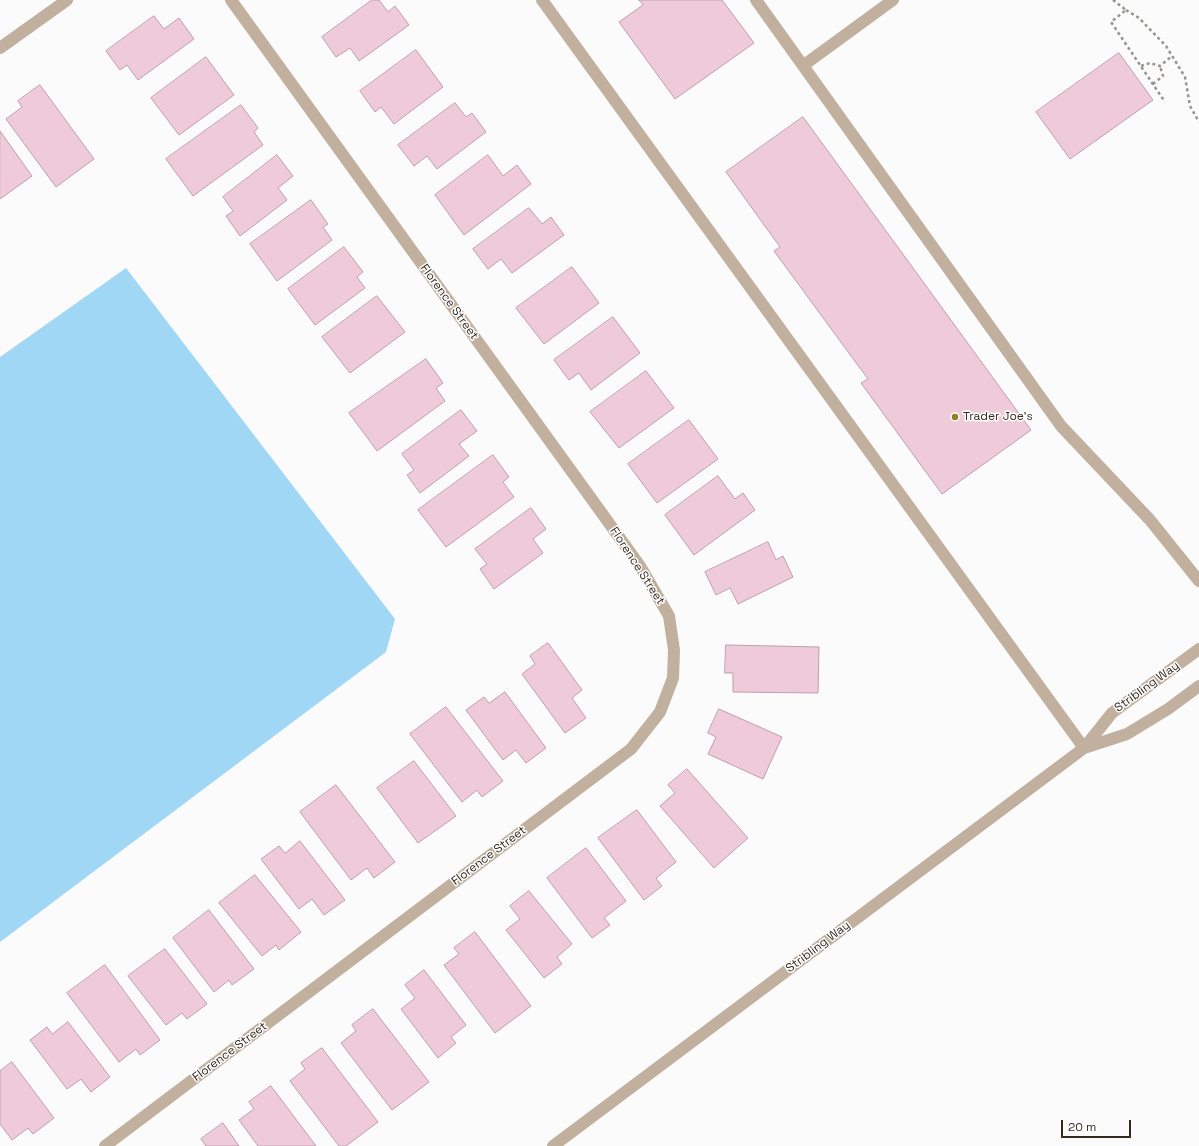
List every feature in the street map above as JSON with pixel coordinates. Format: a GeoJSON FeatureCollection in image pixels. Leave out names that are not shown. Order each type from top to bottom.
{"type":"FeatureCollection","features":[{"type":"Feature","properties":{"kind":"street"},"geometry":{"type":"LineString","coordinates":[[0,48],[67,0]]}},
{"type":"Feature","properties":{"kind":"street","name":"Florence Street"},"geometry":{"type":"LineString","coordinates":[[105,1146],[631,749],[660,712],[672,678],[674,650],[669,616],[640,566],[231,0]]}},
{"type":"Feature","properties":{"kind":"street"},"geometry":{"type":"LineString","coordinates":[[542,0],[1084,748]]}},
{"type":"Feature","properties":{"kind":"street"},"geometry":{"type":"LineString","coordinates":[[756,0],[1061,426],[1150,520],[1199,581]]}},
{"type":"Feature","properties":{"kind":"street"},"geometry":{"type":"LineString","coordinates":[[804,65],[893,0]]}},
{"type":"Feature","properties":{"kind":"street","name":"Stribling Way"},"geometry":{"type":"LineString","coordinates":[[560,1144],[1084,748],[1112,713],[1199,649]]}},
{"type":"Feature","properties":{"kind":"street","name":"Stribling Way"},"geometry":{"type":"LineString","coordinates":[[1084,748],[1127,734],[1168,709],[1199,686]]}},
{"type":"Feature","properties":{"kind":"path"},"geometry":{"type":"LineString","coordinates":[[1113,0],[1144,24],[1166,46],[1185,77],[1190,106],[1199,122]]}},
{"type":"Feature","properties":{"kind":"path"},"geometry":{"type":"LineString","coordinates":[[1126,10],[1111,22],[1165,102]]}},
{"type":"Feature","properties":{"kind":"path"},"geometry":{"type":"LineString","coordinates":[[1160,66],[1172,56]]}},
{"type":"Feature","properties":{"kind":"path"},"geometry":{"type":"LineString","coordinates":[[1141,66],[1150,63],[1160,66]]}},
{"type":"Feature","properties":{"kind":"path"},"geometry":{"type":"LineString","coordinates":[[1154,84],[1163,76],[1160,66]]}},
{"type":"Feature","properties":{"kind":"water"},"geometry":{"type":"Polygon","coordinates":[[[126,268],[395,619],[386,652],[0,942],[0,357],[126,268]]]}},
{"type":"Feature","properties":{"kind":"building"},"geometry":{"type":"Polygon","coordinates":[[[372,0],[379,0],[388,12],[395,6],[409,25],[359,61],[350,48],[336,57],[322,37],[372,0]]]}},
{"type":"Feature","properties":{"kind":"building"},"geometry":{"type":"Polygon","coordinates":[[[639,0],[722,0],[754,43],[675,99],[619,22],[643,5],[639,0]]]}},
{"type":"Feature","properties":{"kind":"building"},"geometry":{"type":"Polygon","coordinates":[[[154,16],[164,29],[179,18],[194,39],[138,80],[127,65],[120,70],[106,51],[154,16]]]}},
{"type":"Feature","properties":{"kind":"building"},"geometry":{"type":"Polygon","coordinates":[[[416,50],[443,87],[394,124],[381,107],[375,112],[360,91],[416,50]]]}},
{"type":"Feature","properties":{"kind":"building"},"geometry":{"type":"Polygon","coordinates":[[[1119,53],[1153,100],[1070,159],[1036,112],[1119,53]]]}},
{"type":"Feature","properties":{"kind":"building"},"geometry":{"type":"Polygon","coordinates":[[[206,57],[234,95],[179,135],[151,98],[206,57]]]}},
{"type":"Feature","properties":{"kind":"building"},"geometry":{"type":"Polygon","coordinates":[[[40,85],[94,159],[56,187],[6,119],[22,107],[18,101],[40,85]]]}},
{"type":"Feature","properties":{"kind":"building"},"geometry":{"type":"Polygon","coordinates":[[[455,103],[466,117],[472,113],[486,132],[437,169],[427,156],[414,166],[398,145],[455,103]]]}},
{"type":"Feature","properties":{"kind":"building"},"geometry":{"type":"Polygon","coordinates":[[[241,105],[258,128],[254,132],[263,145],[193,196],[166,159],[241,105]]]}},
{"type":"Feature","properties":{"kind":"building"},"geometry":{"type":"Polygon","coordinates":[[[803,117],[1031,430],[942,494],[861,383],[868,379],[774,251],[780,247],[726,172],[803,117]]]}},
{"type":"Feature","properties":{"kind":"building"},"geometry":{"type":"Polygon","coordinates":[[[0,131],[32,176],[0,199],[0,131]]]}},
{"type":"Feature","properties":{"kind":"building"},"geometry":{"type":"Polygon","coordinates":[[[277,155],[293,176],[278,188],[287,200],[240,236],[226,216],[233,211],[223,197],[277,155]]]}},
{"type":"Feature","properties":{"kind":"building"},"geometry":{"type":"Polygon","coordinates":[[[488,155],[503,176],[517,165],[531,184],[464,235],[435,195],[488,155]]]}},
{"type":"Feature","properties":{"kind":"building"},"geometry":{"type":"Polygon","coordinates":[[[311,200],[328,224],[323,227],[332,240],[277,281],[250,244],[311,200]]]}},
{"type":"Feature","properties":{"kind":"building"},"geometry":{"type":"Polygon","coordinates":[[[529,208],[542,224],[551,217],[564,235],[512,273],[501,259],[488,269],[473,249],[529,208]]]}},
{"type":"Feature","properties":{"kind":"building"},"geometry":{"type":"Polygon","coordinates":[[[344,247],[363,272],[357,277],[365,288],[315,325],[288,289],[344,247]]]}},
{"type":"Feature","properties":{"kind":"building"},"geometry":{"type":"Polygon","coordinates":[[[572,267],[599,303],[544,344],[516,308],[572,267]]]}},
{"type":"Feature","properties":{"kind":"building"},"geometry":{"type":"Polygon","coordinates":[[[377,296],[405,332],[350,373],[322,337],[377,296]]]}},
{"type":"Feature","properties":{"kind":"building"},"geometry":{"type":"Polygon","coordinates":[[[613,317],[640,353],[591,390],[579,373],[569,380],[554,360],[613,317]]]}},
{"type":"Feature","properties":{"kind":"building"},"geometry":{"type":"Polygon","coordinates":[[[426,359],[443,383],[436,388],[445,401],[377,451],[349,413],[426,359]]]}},
{"type":"Feature","properties":{"kind":"building"},"geometry":{"type":"Polygon","coordinates":[[[646,371],[674,408],[619,448],[590,412],[646,371]]]}},
{"type":"Feature","properties":{"kind":"building"},"geometry":{"type":"Polygon","coordinates":[[[461,410],[477,431],[459,444],[469,456],[420,493],[407,475],[414,470],[402,454],[461,410]]]}},
{"type":"Feature","properties":{"kind":"building"},"geometry":{"type":"Polygon","coordinates":[[[689,420],[718,459],[657,503],[628,464],[689,420]]]}},
{"type":"Feature","properties":{"kind":"building"},"geometry":{"type":"Polygon","coordinates":[[[493,455],[509,477],[503,482],[514,497],[446,547],[418,510],[493,455]]]}},
{"type":"Feature","properties":{"kind":"building"},"geometry":{"type":"Polygon","coordinates":[[[718,476],[735,499],[743,493],[755,510],[694,555],[665,515],[718,476]]]}},
{"type":"Feature","properties":{"kind":"building"},"geometry":{"type":"Polygon","coordinates":[[[531,508],[546,529],[533,539],[543,553],[494,589],[480,569],[487,564],[475,549],[531,508]]]}},
{"type":"Feature","properties":{"kind":"building"},"geometry":{"type":"Polygon","coordinates":[[[768,542],[776,560],[783,556],[793,577],[738,604],[730,588],[716,595],[705,572],[768,542]]]}},
{"type":"Feature","properties":{"kind":"building"},"geometry":{"type":"Polygon","coordinates":[[[548,643],[582,690],[572,698],[586,718],[565,733],[522,674],[535,664],[530,656],[548,643]]]}},
{"type":"Feature","properties":{"kind":"building"},"geometry":{"type":"Polygon","coordinates":[[[726,645],[819,647],[818,693],[733,692],[733,673],[725,673],[726,645]]]}},
{"type":"Feature","properties":{"kind":"building"},"geometry":{"type":"Polygon","coordinates":[[[505,692],[546,748],[526,763],[516,750],[503,760],[466,710],[484,697],[489,703],[505,692]]]}},
{"type":"Feature","properties":{"kind":"building"},"geometry":{"type":"Polygon","coordinates":[[[446,707],[503,781],[482,797],[477,790],[462,802],[410,734],[446,707]]]}},
{"type":"Feature","properties":{"kind":"building"},"geometry":{"type":"Polygon","coordinates":[[[719,709],[782,737],[763,779],[708,754],[716,737],[708,733],[719,709]]]}},
{"type":"Feature","properties":{"kind":"building"},"geometry":{"type":"Polygon","coordinates":[[[414,761],[456,816],[418,843],[377,788],[414,761]]]}},
{"type":"Feature","properties":{"kind":"building"},"geometry":{"type":"Polygon","coordinates":[[[687,769],[748,838],[714,868],[660,806],[675,793],[668,785],[687,769]]]}},
{"type":"Feature","properties":{"kind":"building"},"geometry":{"type":"Polygon","coordinates":[[[336,785],[395,862],[374,878],[367,868],[351,880],[300,812],[336,785]]]}},
{"type":"Feature","properties":{"kind":"building"},"geometry":{"type":"Polygon","coordinates":[[[637,810],[676,862],[656,878],[662,886],[644,900],[598,838],[637,810]]]}},
{"type":"Feature","properties":{"kind":"building"},"geometry":{"type":"Polygon","coordinates":[[[300,841],[345,900],[324,915],[312,899],[299,909],[261,859],[279,846],[285,853],[300,841]]]}},
{"type":"Feature","properties":{"kind":"building"},"geometry":{"type":"Polygon","coordinates":[[[586,848],[626,901],[604,918],[610,925],[592,938],[547,878],[586,848]]]}},
{"type":"Feature","properties":{"kind":"building"},"geometry":{"type":"Polygon","coordinates":[[[255,875],[301,932],[279,950],[276,945],[262,956],[219,903],[255,875]]]}},
{"type":"Feature","properties":{"kind":"building"},"geometry":{"type":"Polygon","coordinates":[[[529,891],[572,944],[557,957],[562,964],[544,978],[506,930],[520,919],[510,906],[529,891]]]}},
{"type":"Feature","properties":{"kind":"building"},"geometry":{"type":"Polygon","coordinates":[[[209,910],[254,969],[232,985],[229,980],[214,992],[173,938],[209,910]]]}},
{"type":"Feature","properties":{"kind":"building"},"geometry":{"type":"Polygon","coordinates":[[[475,932],[531,1006],[495,1033],[444,965],[459,954],[454,948],[475,932]]]}},
{"type":"Feature","properties":{"kind":"building"},"geometry":{"type":"Polygon","coordinates":[[[165,949],[207,1004],[187,1019],[182,1013],[166,1025],[128,976],[165,949]]]}},
{"type":"Feature","properties":{"kind":"building"},"geometry":{"type":"Polygon","coordinates":[[[105,965],[160,1040],[140,1055],[136,1049],[119,1062],[67,993],[105,965]]]}},
{"type":"Feature","properties":{"kind":"building"},"geometry":{"type":"Polygon","coordinates":[[[424,970],[466,1025],[451,1037],[456,1043],[438,1058],[401,1009],[415,998],[405,985],[424,970]]]}},
{"type":"Feature","properties":{"kind":"building"},"geometry":{"type":"Polygon","coordinates":[[[373,1009],[429,1082],[392,1110],[341,1043],[356,1031],[352,1025],[373,1009]]]}},
{"type":"Feature","properties":{"kind":"building"},"geometry":{"type":"Polygon","coordinates":[[[68,1022],[110,1077],[91,1092],[81,1079],[67,1089],[30,1040],[47,1027],[52,1034],[68,1022]]]}},
{"type":"Feature","properties":{"kind":"building"},"geometry":{"type":"Polygon","coordinates":[[[322,1048],[378,1122],[346,1146],[339,1146],[290,1081],[305,1069],[301,1063],[322,1048]]]}},
{"type":"Feature","properties":{"kind":"building"},"geometry":{"type":"Polygon","coordinates":[[[12,1062],[54,1118],[33,1134],[28,1128],[12,1140],[0,1124],[0,1071],[12,1062]]]}},
{"type":"Feature","properties":{"kind":"building"},"geometry":{"type":"Polygon","coordinates":[[[271,1086],[316,1146],[258,1146],[239,1120],[254,1109],[249,1102],[271,1086]]]}},
{"type":"Feature","properties":{"kind":"building"},"geometry":{"type":"Polygon","coordinates":[[[223,1123],[239,1146],[206,1146],[201,1139],[223,1123]]]}},
{"type":"Feature","properties":{"kind":"place","name":"Trader Joe's"},"geometry":{"type":"Point","coordinates":[955,417]}}]}
